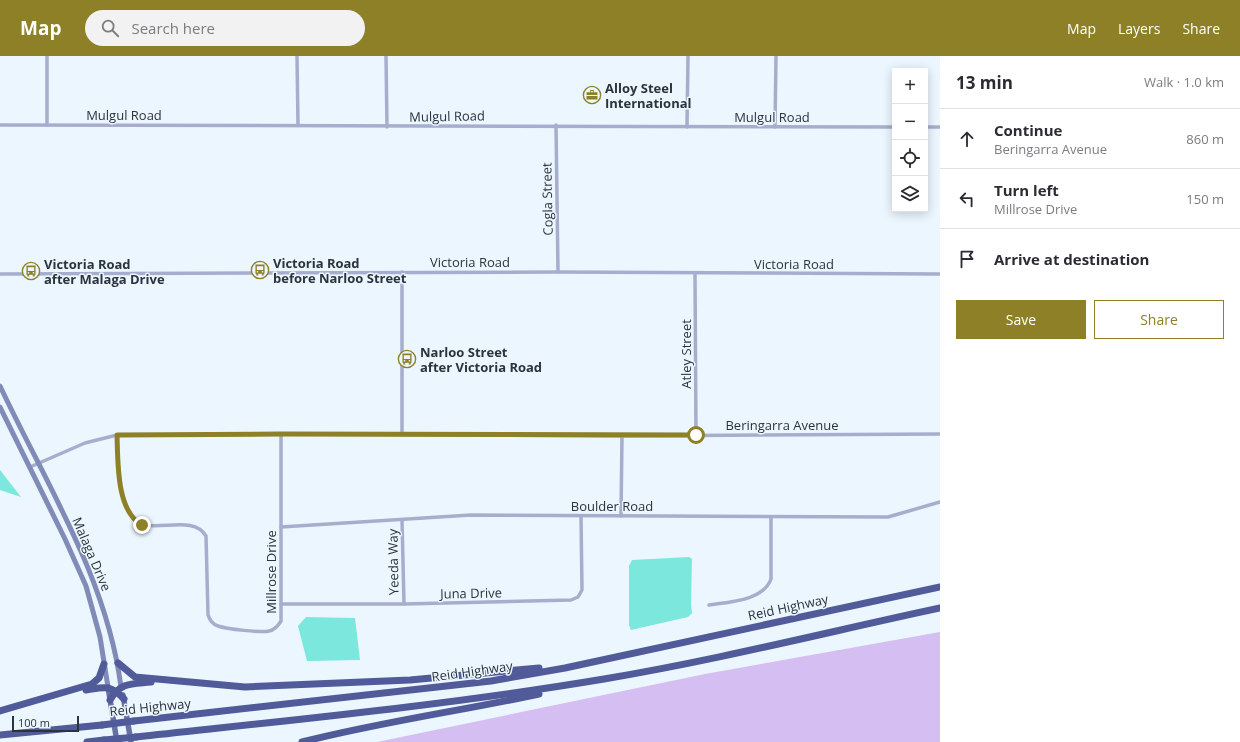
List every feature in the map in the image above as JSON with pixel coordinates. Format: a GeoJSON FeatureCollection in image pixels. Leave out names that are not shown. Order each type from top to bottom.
{"type":"FeatureCollection","features":[{"type":"Feature","properties":{"kind":"highway"},"geometry":{"type":"LineString","coordinates":[[784,620],[940,582]]}},
{"type":"Feature","properties":{"kind":"highway","name":"Reid Highway"},"geometry":{"type":"LineString","coordinates":[[0,735],[102,725],[491,681],[596,661],[940,587]]}},
{"type":"Feature","properties":{"kind":"highway","name":"Reid Highway"},"geometry":{"type":"LineString","coordinates":[[87,742],[134,739],[464,700],[605,679],[758,648],[939,608]]}},
{"type":"Feature","properties":{"kind":"highway"},"geometry":{"type":"LineString","coordinates":[[118,663],[136,677],[245,687],[478,675],[596,661]]}},
{"type":"Feature","properties":{"kind":"highway"},"geometry":{"type":"LineString","coordinates":[[0,711],[64,693],[97,681],[104,664]]}},
{"type":"Feature","properties":{"kind":"highway"},"geometry":{"type":"LineString","coordinates":[[302,742],[386,724],[466,710],[605,679]]}},
{"type":"Feature","properties":{"kind":"highway"},"geometry":{"type":"LineString","coordinates":[[110,700],[118,689],[128,684],[167,681]]}},
{"type":"Feature","properties":{"kind":"highway"},"geometry":{"type":"LineString","coordinates":[[64,693],[108,687],[118,689],[124,699]]}},
{"type":"Feature","properties":{"kind":"main road","name":"Malaga Drive"},"geometry":{"type":"LineString","coordinates":[[0,386],[88,564],[112,636],[118,663],[118,689]]}},
{"type":"Feature","properties":{"kind":"main road","name":"Malaga Drive"},"geometry":{"type":"LineString","coordinates":[[1,410],[30,467],[86,586],[100,637],[117,742]]}},
{"type":"Feature","properties":{"kind":"main road"},"geometry":{"type":"LineString","coordinates":[[124,699],[134,739]]}},
{"type":"Feature","properties":{"kind":"street"},"geometry":{"type":"LineString","coordinates":[[47,56],[47,125]]}},
{"type":"Feature","properties":{"kind":"street"},"geometry":{"type":"LineString","coordinates":[[296,56],[298,125]]}},
{"type":"Feature","properties":{"kind":"street"},"geometry":{"type":"LineString","coordinates":[[386,56],[387,127]]}},
{"type":"Feature","properties":{"kind":"street"},"geometry":{"type":"LineString","coordinates":[[687,127],[688,56]]}},
{"type":"Feature","properties":{"kind":"street"},"geometry":{"type":"LineString","coordinates":[[776,56],[776,127]]}},
{"type":"Feature","properties":{"kind":"street","name":"Mulgul Road"},"geometry":{"type":"LineString","coordinates":[[0,125],[298,125],[387,127],[556,125],[687,127],[892,127]]}},
{"type":"Feature","properties":{"kind":"street","name":"Cogla Street"},"geometry":{"type":"LineString","coordinates":[[556,125],[558,272]]}},
{"type":"Feature","properties":{"kind":"street"},"geometry":{"type":"LineString","coordinates":[[928,127],[940,127]]}},
{"type":"Feature","properties":{"kind":"street"},"geometry":{"type":"LineString","coordinates":[[402,272],[402,434]]}},
{"type":"Feature","properties":{"kind":"street","name":"Victoria Road"},"geometry":{"type":"LineString","coordinates":[[0,274],[402,272],[940,274]]}},
{"type":"Feature","properties":{"kind":"street","name":"Atley Street"},"geometry":{"type":"LineString","coordinates":[[695,274],[696,435]]}},
{"type":"Feature","properties":{"kind":"street"},"geometry":{"type":"LineString","coordinates":[[1,410],[10,407]]}},
{"type":"Feature","properties":{"kind":"street","name":"Millrose Drive"},"geometry":{"type":"LineString","coordinates":[[117,435],[118,475],[121,489],[129,511],[136,522],[150,526],[194,526],[202,528],[206,536],[208,615],[213,623],[225,628],[268,631],[276,628],[281,621],[282,527],[280,434]]}},
{"type":"Feature","properties":{"kind":"street","name":"Beringarra Avenue"},"geometry":{"type":"LineString","coordinates":[[30,467],[85,443],[117,435],[402,434],[622,436],[940,434]]}},
{"type":"Feature","properties":{"kind":"street"},"geometry":{"type":"LineString","coordinates":[[622,436],[622,516]]}},
{"type":"Feature","properties":{"kind":"street","name":"Boulder Road"},"geometry":{"type":"LineString","coordinates":[[282,527],[471,516],[888,517],[940,502]]}},
{"type":"Feature","properties":{"kind":"street","name":"Juna Drive"},"geometry":{"type":"LineString","coordinates":[[281,604],[404,604],[571,600],[578,597],[582,590],[581,516]]}},
{"type":"Feature","properties":{"kind":"street"},"geometry":{"type":"LineString","coordinates":[[709,606],[732,602],[761,593],[768,587],[771,580],[771,516]]}},
{"type":"Feature","properties":{"kind":"street","name":"Yeeda Way"},"geometry":{"type":"LineString","coordinates":[[402,520],[404,604]]}},
{"type":"Feature","properties":{"kind":"shaded area"},"geometry":{"type":"Polygon","coordinates":[[[0,470],[21,497],[0,490],[0,470]]]}},
{"type":"Feature","properties":{"kind":"shaded area"},"geometry":{"type":"Polygon","coordinates":[[[689,557],[692,559],[692,613],[688,617],[631,630],[629,625],[629,566],[632,560],[689,557]]]}},
{"type":"Feature","properties":{"kind":"shaded area"},"geometry":{"type":"Polygon","coordinates":[[[306,617],[355,618],[360,660],[307,661],[298,626],[306,617]]]}},
{"type":"Feature","properties":{"kind":"shaded area"},"geometry":{"type":"Polygon","coordinates":[[[940,632],[940,742],[377,742],[705,674],[940,632]]]}},
{"type":"Feature","properties":{"kind":"place","name":"Alloy Steel International"},"geometry":{"type":"Point","coordinates":[592,95]}},
{"type":"Feature","properties":{"kind":"place","name":"Victoria Road before Narloo Street"},"geometry":{"type":"Point","coordinates":[260,270]}},
{"type":"Feature","properties":{"kind":"place","name":"Victoria Road after Malaga Drive"},"geometry":{"type":"Point","coordinates":[31,271]}},
{"type":"Feature","properties":{"kind":"place","name":"Narloo Street after Victoria Road"},"geometry":{"type":"Point","coordinates":[407,359]}},
{"type":"Feature","properties":{"kind":"route"},"geometry":{"type":"LineString","coordinates":[[142,525],[136,522],[131,516],[121,489],[118,475],[117,435],[696,435]]}}]}
